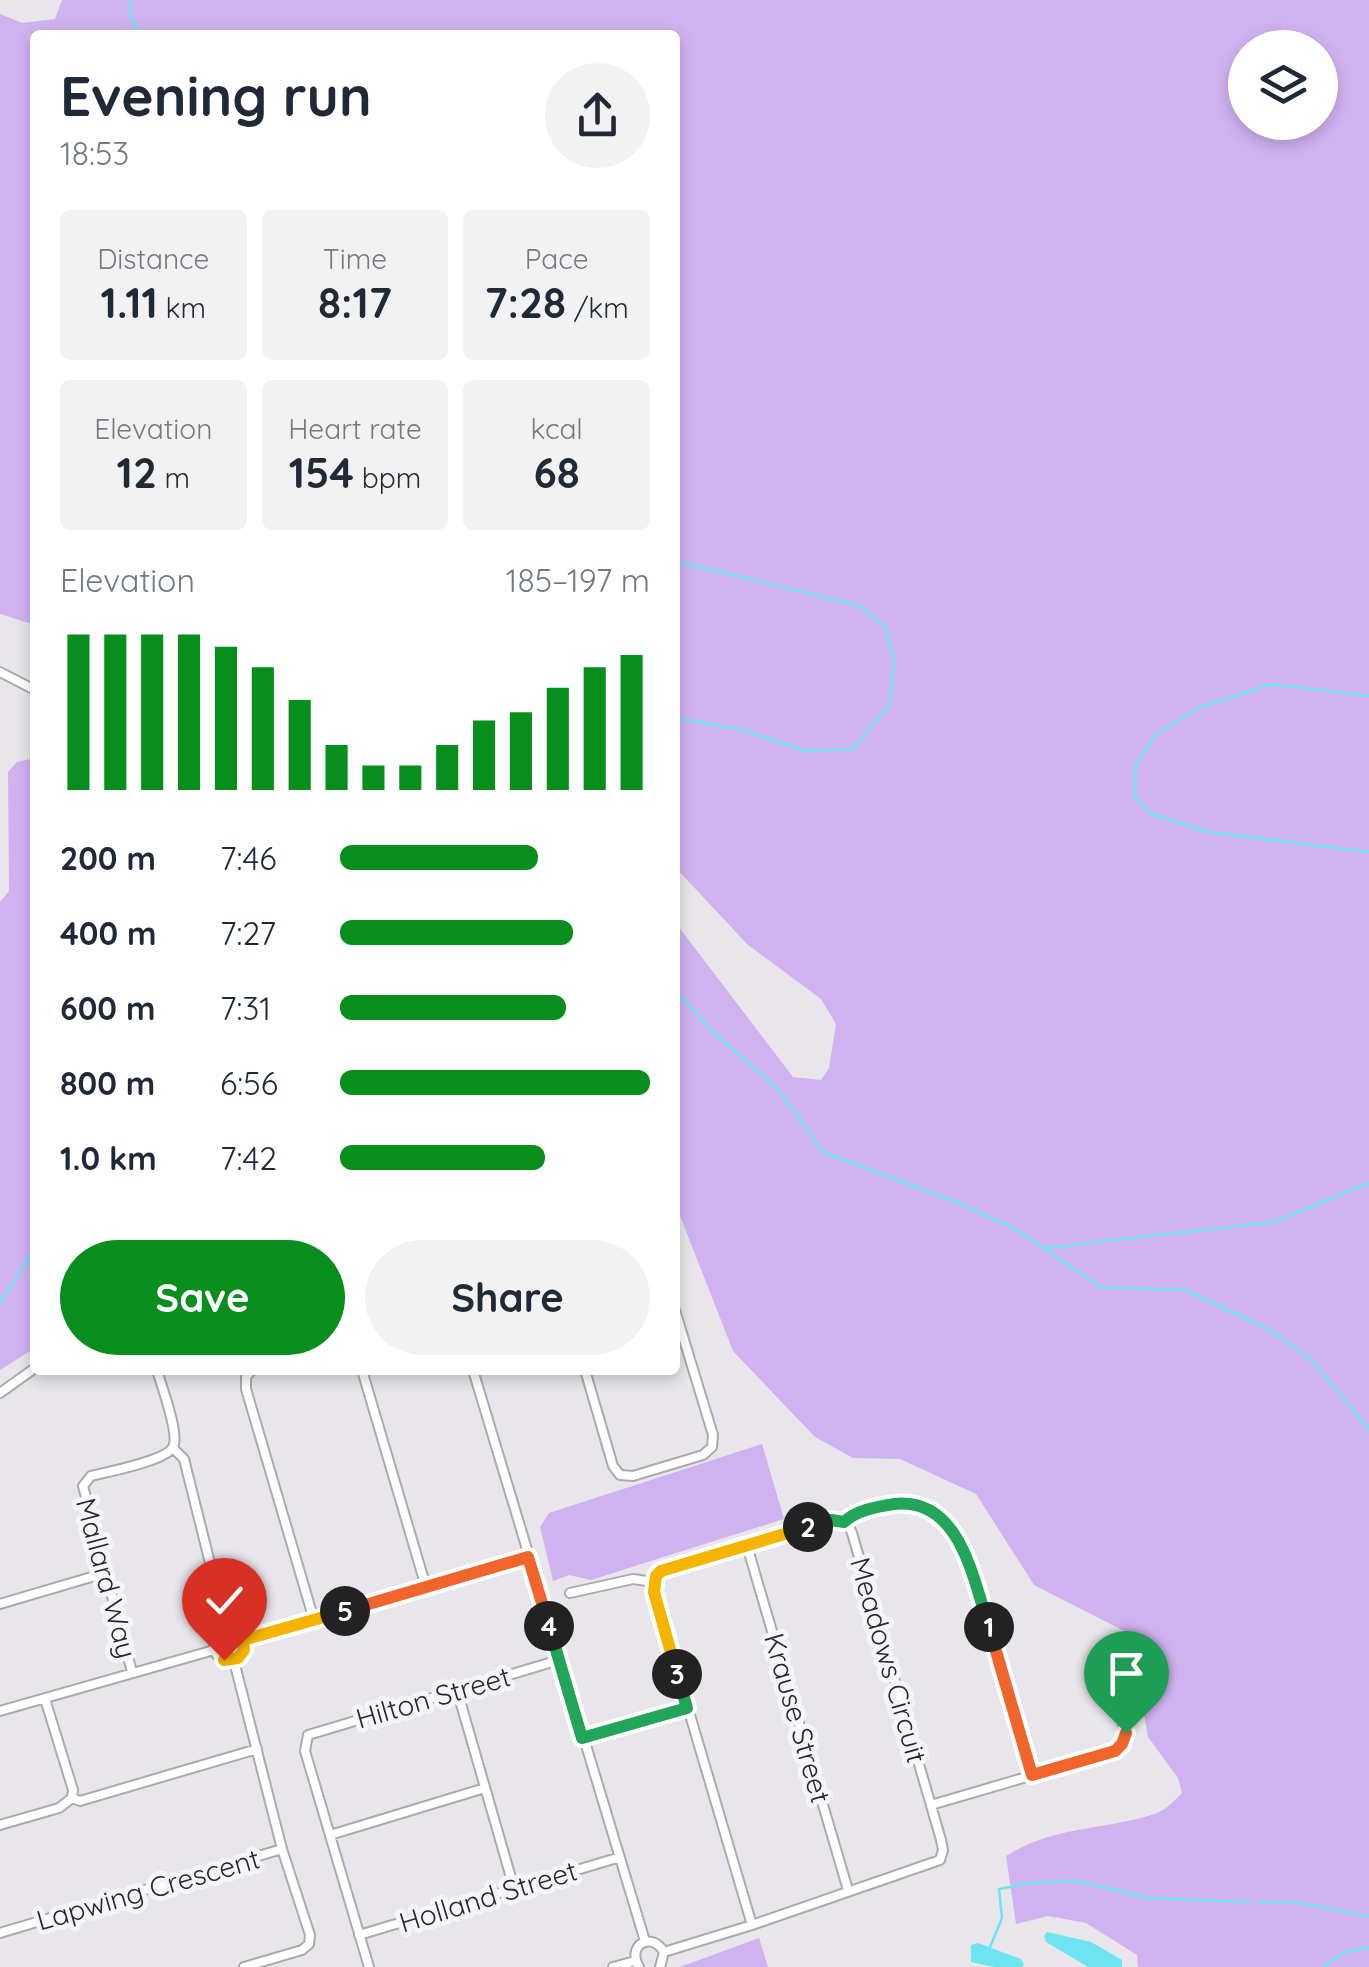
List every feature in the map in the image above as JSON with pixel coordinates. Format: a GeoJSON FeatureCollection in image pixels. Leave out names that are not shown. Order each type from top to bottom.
{"type":"FeatureCollection","features":[{"type":"Feature","properties":{"kind":"street"},"geometry":{"type":"LineString","coordinates":[[0,672],[30,687]]}},
{"type":"Feature","properties":{"kind":"street"},"geometry":{"type":"LineString","coordinates":[[586,1375],[613,1466],[620,1475],[634,1476],[703,1455],[712,1448],[713,1435],[680,1326]]}},
{"type":"Feature","properties":{"kind":"street"},"geometry":{"type":"LineString","coordinates":[[0,1393],[30,1372]]}},
{"type":"Feature","properties":{"kind":"street"},"geometry":{"type":"LineString","coordinates":[[158,1375],[175,1436],[173,1448],[184,1460],[227,1631]]}},
{"type":"Feature","properties":{"kind":"street"},"geometry":{"type":"LineString","coordinates":[[250,1375],[246,1385],[314,1620]]}},
{"type":"Feature","properties":{"kind":"street"},"geometry":{"type":"LineString","coordinates":[[363,1375],[426,1587]]}},
{"type":"Feature","properties":{"kind":"street"},"geometry":{"type":"LineString","coordinates":[[475,1375],[617,1858],[645,1941]]}},
{"type":"Feature","properties":{"kind":"street","name":"Mallard Way"},"geometry":{"type":"LineString","coordinates":[[132,1672],[83,1491],[84,1481],[163,1456],[173,1448]]}},
{"type":"Feature","properties":{"kind":"street"},"geometry":{"type":"LineString","coordinates":[[844,1522],[853,1514],[902,1504],[924,1508],[944,1520],[957,1535],[992,1635],[1032,1775]]}},
{"type":"Feature","properties":{"kind":"street","name":"Meadows Circuit"},"geometry":{"type":"LineString","coordinates":[[654,1582],[661,1571],[831,1520],[844,1522],[852,1533],[943,1850],[940,1860],[931,1865],[664,1952]]}},
{"type":"Feature","properties":{"kind":"street","name":"Krause Street"},"geometry":{"type":"LineString","coordinates":[[747,1546],[848,1890]]}},
{"type":"Feature","properties":{"kind":"street"},"geometry":{"type":"LineString","coordinates":[[243,1640],[528,1557]]}},
{"type":"Feature","properties":{"kind":"street"},"geometry":{"type":"LineString","coordinates":[[0,1604],[105,1573]]}},
{"type":"Feature","properties":{"kind":"street"},"geometry":{"type":"LineString","coordinates":[[570,1593],[633,1579],[654,1582],[752,1926]]}},
{"type":"Feature","properties":{"kind":"street"},"geometry":{"type":"LineString","coordinates":[[227,1631],[237,1633],[243,1640],[244,1650],[234,1661],[220,1658],[214,1650],[218,1636],[227,1631]]}},
{"type":"Feature","properties":{"kind":"street"},"geometry":{"type":"LineString","coordinates":[[0,1710],[214,1650]]}},
{"type":"Feature","properties":{"kind":"street"},"geometry":{"type":"LineString","coordinates":[[931,1806],[1115,1751],[1126,1733],[1110,1680],[1108,1657]]}},
{"type":"Feature","properties":{"kind":"street","name":"Hilton Street"},"geometry":{"type":"LineString","coordinates":[[330,1835],[305,1751],[308,1736],[559,1660]]}},
{"type":"Feature","properties":{"kind":"street","name":"Lapwing Crescent"},"geometry":{"type":"LineString","coordinates":[[0,1932],[282,1850],[234,1661]]}},
{"type":"Feature","properties":{"kind":"street"},"geometry":{"type":"LineString","coordinates":[[458,1690],[514,1888]]}},
{"type":"Feature","properties":{"kind":"street"},"geometry":{"type":"LineString","coordinates":[[0,1825],[60,1808],[72,1798],[74,1790],[45,1698]]}},
{"type":"Feature","properties":{"kind":"street"},"geometry":{"type":"LineString","coordinates":[[582,1738],[687,1708]]}},
{"type":"Feature","properties":{"kind":"street"},"geometry":{"type":"LineString","coordinates":[[72,1798],[80,1801],[257,1749]]}},
{"type":"Feature","properties":{"kind":"street"},"geometry":{"type":"LineString","coordinates":[[368,1967],[330,1835],[486,1788]]}},
{"type":"Feature","properties":{"kind":"street"},"geometry":{"type":"LineString","coordinates":[[244,1967],[302,1950],[309,1944],[310,1935],[282,1850]]}},
{"type":"Feature","properties":{"kind":"street","name":"Holland Street"},"geometry":{"type":"LineString","coordinates":[[359,1935],[617,1858]]}},
{"type":"Feature","properties":{"kind":"street"},"geometry":{"type":"LineString","coordinates":[[613,1967],[637,1964],[637,1946],[645,1941],[659,1944],[664,1952],[660,1967]]}},
{"type":"Feature","properties":{"kind":"shaded area"},"geometry":{"type":"Polygon","coordinates":[[[62,0],[1369,0],[1369,1967],[1138,1967],[1137,1955],[1086,1923],[1048,1916],[1016,1924],[1006,1856],[1044,1838],[1157,1813],[1182,1793],[1178,1778],[1148,1737],[1130,1634],[1034,1585],[976,1494],[900,1459],[853,1458],[815,1437],[733,1351],[680,1216],[680,929],[793,1077],[821,1080],[829,1068],[836,1024],[821,999],[748,945],[680,872],[680,30],[30,30],[30,623],[0,614],[0,14],[22,23],[55,19],[62,0]]]}},
{"type":"Feature","properties":{"kind":"shaded area"},"geometry":{"type":"Polygon","coordinates":[[[30,759],[30,1351],[0,1370],[0,902],[9,891],[8,772],[17,762],[30,759]]]}},
{"type":"Feature","properties":{"kind":"shaded area"},"geometry":{"type":"Polygon","coordinates":[[[762,1444],[784,1519],[591,1580],[569,1575],[553,1581],[540,1527],[549,1513],[762,1444]]]}},
{"type":"Feature","properties":{"kind":"shaded area"},"geometry":{"type":"Polygon","coordinates":[[[759,1938],[768,1967],[680,1967],[759,1938]]]}},
{"type":"Feature","properties":{"kind":"water"},"geometry":{"type":"Polygon","coordinates":[[[1047,1932],[1091,1942],[1122,1960],[1122,1967],[1088,1967],[1046,1942],[1047,1932]]]}},
{"type":"Feature","properties":{"kind":"water"},"geometry":{"type":"Polygon","coordinates":[[[978,1943],[1021,1959],[1024,1964],[994,1967],[971,1962],[971,1945],[978,1943]]]}},
{"type":"Feature","properties":{"kind":"waterway"},"geometry":{"type":"LineString","coordinates":[[130,0],[131,17],[138,30]]}},
{"type":"Feature","properties":{"kind":"waterway"},"geometry":{"type":"LineString","coordinates":[[680,562],[861,606],[886,628],[894,661],[890,705],[853,749],[806,751],[743,730],[680,719]]}},
{"type":"Feature","properties":{"kind":"waterway"},"geometry":{"type":"LineString","coordinates":[[1369,696],[1272,684],[1198,708],[1155,735],[1135,767],[1135,797],[1152,814],[1209,832],[1369,852]]}},
{"type":"Feature","properties":{"kind":"waterway"},"geometry":{"type":"LineString","coordinates":[[680,996],[713,1032],[778,1089],[823,1152],[961,1204],[1017,1230],[1100,1287],[1186,1290],[1270,1330],[1313,1361],[1369,1430]]}},
{"type":"Feature","properties":{"kind":"waterway"},"geometry":{"type":"LineString","coordinates":[[1045,1248],[1274,1222],[1369,1183]]}},
{"type":"Feature","properties":{"kind":"waterway"},"geometry":{"type":"LineString","coordinates":[[0,1303],[30,1256]]}},
{"type":"Feature","properties":{"kind":"waterway"},"geometry":{"type":"LineString","coordinates":[[990,1947],[1002,1918],[999,1889],[1031,1883],[1076,1881],[1150,1898],[1249,1902]]}},
{"type":"Feature","properties":{"kind":"waterway"},"geometry":{"type":"LineString","coordinates":[[1258,1902],[1292,1902],[1369,1916]]}},
{"type":"Feature","properties":{"kind":"waterway"},"geometry":{"type":"LineString","coordinates":[[1323,1967],[1345,1952],[1369,1947]]}},
{"type":"Feature","properties":{"kind":"route"},"geometry":{"type":"LineString","coordinates":[[224,1660],[238,1658],[244,1650],[243,1640],[528,1557],[582,1738],[687,1708],[654,1592],[656,1576],[661,1571],[831,1520],[844,1522],[853,1514],[881,1506],[902,1504],[924,1508],[944,1520],[957,1535],[992,1635],[1032,1775],[1115,1751],[1126,1733]]}}]}
